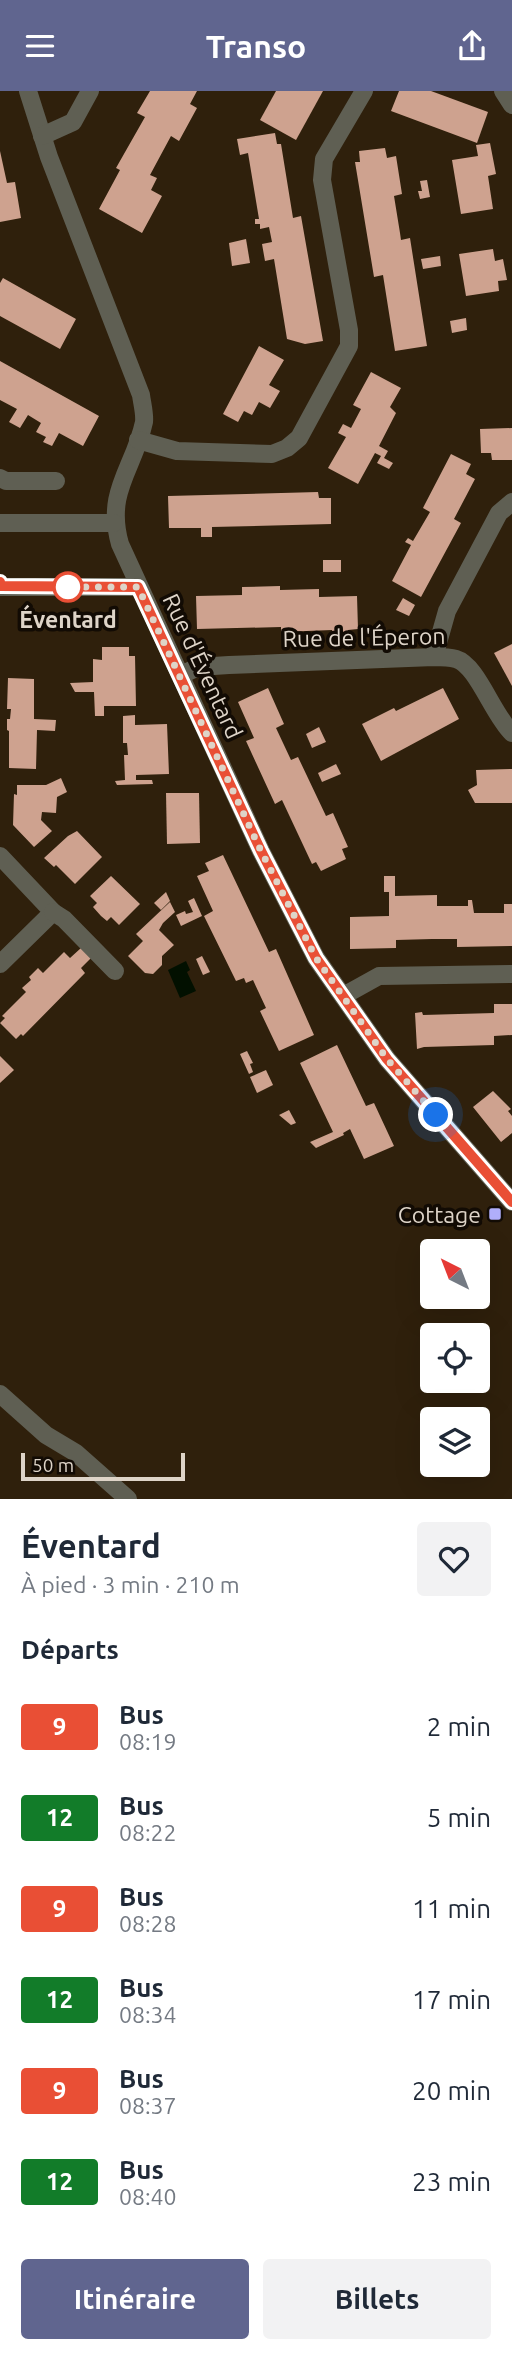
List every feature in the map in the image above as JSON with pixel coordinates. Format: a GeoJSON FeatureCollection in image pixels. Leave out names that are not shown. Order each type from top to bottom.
{"type":"FeatureCollection","features":[{"type":"Feature","properties":{"kind":"street","name":"Rue d'Éventard"},"geometry":{"type":"LineString","coordinates":[[28,91],[42,136],[141,395],[145,420],[117,496],[114,523],[138,587],[295,922],[316,958],[387,1059],[511,1200]]}},
{"type":"Feature","properties":{"kind":"street"},"geometry":{"type":"LineString","coordinates":[[42,136],[73,122],[90,91]]}},
{"type":"Feature","properties":{"kind":"street"},"geometry":{"type":"LineString","coordinates":[[138,440],[177,451],[272,454],[287,448],[299,438],[349,346],[349,330],[322,180],[324,159],[364,91]]}},
{"type":"Feature","properties":{"kind":"street"},"geometry":{"type":"LineString","coordinates":[[502,91],[512,105]]}},
{"type":"Feature","properties":{"kind":"street"},"geometry":{"type":"LineString","coordinates":[[0,478],[6,481],[56,481]]}},
{"type":"Feature","properties":{"kind":"street"},"geometry":{"type":"LineString","coordinates":[[434,657],[447,611],[499,513],[512,502]]}},
{"type":"Feature","properties":{"kind":"street"},"geometry":{"type":"LineString","coordinates":[[0,523],[114,523]]}},
{"type":"Feature","properties":{"kind":"street"},"geometry":{"type":"LineString","coordinates":[[0,581],[0,587],[138,587]]}},
{"type":"Feature","properties":{"kind":"street","name":"Rue de l'Éperon"},"geometry":{"type":"LineString","coordinates":[[181,675],[198,667],[434,657],[457,659],[470,667],[501,723],[512,733]]}},
{"type":"Feature","properties":{"kind":"street"},"geometry":{"type":"LineString","coordinates":[[0,856],[53,912],[64,919],[116,971]]}},
{"type":"Feature","properties":{"kind":"street"},"geometry":{"type":"LineString","coordinates":[[0,964],[53,912]]}},
{"type":"Feature","properties":{"kind":"street"},"geometry":{"type":"LineString","coordinates":[[343,996],[379,976],[512,974]]}},
{"type":"Feature","properties":{"kind":"street"},"geometry":{"type":"LineString","coordinates":[[0,1394],[46,1435],[76,1454],[128,1499]]}},
{"type":"Feature","properties":{"kind":"shaded area"},"geometry":{"type":"Polygon","coordinates":[[[186,961],[190,970],[187,972],[196,991],[180,998],[168,970],[186,961]]]}},
{"type":"Feature","properties":{"kind":"building"},"geometry":{"type":"Polygon","coordinates":[[[150,91],[197,91],[190,104],[197,108],[179,141],[171,136],[150,175],[157,178],[151,190],[162,196],[142,233],[99,209],[120,170],[116,168],[145,117],[137,113],[150,91]]]}},
{"type":"Feature","properties":{"kind":"building"},"geometry":{"type":"Polygon","coordinates":[[[276,91],[323,91],[296,140],[260,120],[276,91]]]}},
{"type":"Feature","properties":{"kind":"building"},"geometry":{"type":"Polygon","coordinates":[[[399,91],[431,91],[488,112],[477,143],[391,111],[399,91]]]}},
{"type":"Feature","properties":{"kind":"building"},"geometry":{"type":"Polygon","coordinates":[[[275,133],[277,144],[281,144],[293,218],[301,216],[323,341],[305,344],[287,339],[274,259],[265,261],[262,244],[272,242],[269,227],[260,229],[260,224],[255,224],[255,219],[259,219],[248,153],[240,155],[237,139],[275,133]]]}},
{"type":"Feature","properties":{"kind":"building"},"geometry":{"type":"Polygon","coordinates":[[[490,143],[496,174],[488,176],[493,209],[461,214],[452,160],[478,156],[476,145],[490,143]]]}},
{"type":"Feature","properties":{"kind":"building"},"geometry":{"type":"Polygon","coordinates":[[[385,148],[387,158],[396,156],[402,194],[394,196],[401,240],[410,238],[427,346],[395,351],[383,275],[374,277],[355,162],[360,162],[359,151],[385,148]]]}},
{"type":"Feature","properties":{"kind":"building"},"geometry":{"type":"Polygon","coordinates":[[[0,151],[7,183],[15,182],[21,218],[0,222],[0,151]]]}},
{"type":"Feature","properties":{"kind":"building"},"geometry":{"type":"Polygon","coordinates":[[[427,180],[430,197],[420,199],[420,181],[427,180]]]}},
{"type":"Feature","properties":{"kind":"building"},"geometry":{"type":"Polygon","coordinates":[[[246,239],[250,263],[232,266],[229,243],[246,239]]]}},
{"type":"Feature","properties":{"kind":"building"},"geometry":{"type":"Polygon","coordinates":[[[493,249],[495,261],[503,259],[507,280],[498,281],[499,291],[466,296],[459,254],[493,249]]]}},
{"type":"Feature","properties":{"kind":"building"},"geometry":{"type":"Polygon","coordinates":[[[440,256],[441,266],[423,269],[421,259],[440,256]]]}},
{"type":"Feature","properties":{"kind":"building"},"geometry":{"type":"Polygon","coordinates":[[[3,278],[76,319],[60,349],[0,316],[0,283],[3,278]]]}},
{"type":"Feature","properties":{"kind":"building"},"geometry":{"type":"Polygon","coordinates":[[[466,318],[467,330],[452,333],[450,321],[466,318]]]}},
{"type":"Feature","properties":{"kind":"building"},"geometry":{"type":"Polygon","coordinates":[[[259,346],[284,360],[269,385],[280,391],[270,408],[259,402],[252,415],[244,411],[238,422],[223,414],[259,346]]]}},
{"type":"Feature","properties":{"kind":"building"},"geometry":{"type":"Polygon","coordinates":[[[0,361],[99,416],[83,446],[59,433],[52,446],[43,442],[46,437],[36,432],[41,423],[28,415],[20,428],[9,422],[17,409],[0,400],[0,361]]]}},
{"type":"Feature","properties":{"kind":"building"},"geometry":{"type":"Polygon","coordinates":[[[371,372],[401,388],[390,407],[396,413],[379,446],[388,451],[384,458],[393,463],[389,469],[377,463],[381,456],[375,453],[358,484],[328,468],[346,437],[338,433],[343,424],[351,428],[361,409],[353,405],[371,372]]]}},
{"type":"Feature","properties":{"kind":"building"},"geometry":{"type":"Polygon","coordinates":[[[512,428],[512,460],[492,460],[491,453],[481,453],[480,429],[512,428]]]}},
{"type":"Feature","properties":{"kind":"building"},"geometry":{"type":"Polygon","coordinates":[[[451,454],[471,464],[466,474],[475,479],[454,519],[461,523],[421,597],[392,581],[411,545],[405,542],[408,538],[413,541],[430,512],[423,508],[451,454]]]}},
{"type":"Feature","properties":{"kind":"building"},"geometry":{"type":"Polygon","coordinates":[[[318,492],[319,498],[331,498],[331,524],[212,527],[212,537],[201,537],[201,528],[169,528],[168,496],[318,492]]]}},
{"type":"Feature","properties":{"kind":"building"},"geometry":{"type":"Polygon","coordinates":[[[323,560],[341,560],[341,572],[323,572],[323,560]]]}},
{"type":"Feature","properties":{"kind":"building"},"geometry":{"type":"Polygon","coordinates":[[[280,586],[280,590],[319,589],[319,597],[357,596],[358,629],[348,630],[348,636],[333,636],[332,630],[281,632],[281,627],[197,629],[196,596],[242,595],[242,587],[280,586]]]}},
{"type":"Feature","properties":{"kind":"building"},"geometry":{"type":"Polygon","coordinates":[[[403,598],[415,605],[409,616],[396,610],[403,598]]]}},
{"type":"Feature","properties":{"kind":"building"},"geometry":{"type":"Polygon","coordinates":[[[512,644],[512,686],[494,653],[512,644]]]}},
{"type":"Feature","properties":{"kind":"building"},"geometry":{"type":"Polygon","coordinates":[[[102,647],[129,647],[129,656],[135,656],[136,706],[104,706],[104,716],[95,716],[94,692],[75,692],[70,683],[93,682],[93,659],[102,660],[102,647]]]}},
{"type":"Feature","properties":{"kind":"building"},"geometry":{"type":"Polygon","coordinates":[[[8,678],[34,679],[34,719],[56,720],[55,731],[37,730],[36,769],[9,768],[7,719],[10,719],[11,709],[7,709],[8,678]]]}},
{"type":"Feature","properties":{"kind":"building"},"geometry":{"type":"Polygon","coordinates":[[[268,688],[284,724],[276,728],[291,760],[298,757],[326,816],[333,813],[348,847],[342,849],[346,859],[321,871],[316,862],[312,864],[282,800],[275,804],[246,741],[254,738],[238,702],[268,688]]]}},
{"type":"Feature","properties":{"kind":"building"},"geometry":{"type":"Polygon","coordinates":[[[443,688],[459,719],[381,761],[362,724],[443,688]]]}},
{"type":"Feature","properties":{"kind":"building"},"geometry":{"type":"Polygon","coordinates":[[[135,715],[135,725],[167,724],[169,774],[136,775],[136,780],[152,780],[153,784],[117,785],[115,781],[125,780],[124,755],[128,755],[127,743],[123,743],[123,716],[135,715]]]}},
{"type":"Feature","properties":{"kind":"building"},"geometry":{"type":"Polygon","coordinates":[[[319,727],[326,742],[312,748],[306,734],[319,727]]]}},
{"type":"Feature","properties":{"kind":"building"},"geometry":{"type":"Polygon","coordinates":[[[336,764],[341,774],[322,782],[318,773],[336,764]]]}},
{"type":"Feature","properties":{"kind":"building"},"geometry":{"type":"Polygon","coordinates":[[[512,769],[512,803],[475,803],[468,790],[477,785],[476,770],[512,769]]]}},
{"type":"Feature","properties":{"kind":"building"},"geometry":{"type":"Polygon","coordinates":[[[61,778],[67,792],[57,797],[56,813],[42,812],[41,820],[52,831],[34,847],[13,825],[17,785],[46,785],[61,778]]]}},
{"type":"Feature","properties":{"kind":"building"},"geometry":{"type":"Polygon","coordinates":[[[166,793],[199,793],[200,843],[167,844],[166,793]]]}},
{"type":"Feature","properties":{"kind":"building"},"geometry":{"type":"Polygon","coordinates":[[[77,831],[102,857],[75,884],[56,865],[54,867],[44,858],[77,831]]]}},
{"type":"Feature","properties":{"kind":"building"},"geometry":{"type":"Polygon","coordinates":[[[223,855],[269,952],[276,949],[314,1035],[279,1051],[260,1011],[266,1008],[253,980],[246,983],[244,978],[236,981],[204,916],[213,911],[197,876],[209,871],[205,863],[223,855]]]}},
{"type":"Feature","properties":{"kind":"building"},"geometry":{"type":"Polygon","coordinates":[[[111,876],[140,904],[119,925],[111,917],[107,921],[101,916],[93,907],[97,903],[90,896],[111,876]]]}},
{"type":"Feature","properties":{"kind":"building"},"geometry":{"type":"Polygon","coordinates":[[[384,876],[395,876],[395,896],[437,895],[437,906],[468,906],[468,900],[472,900],[474,913],[504,913],[504,904],[512,904],[512,946],[457,947],[457,939],[432,939],[396,940],[396,948],[350,949],[350,917],[389,916],[389,892],[384,892],[384,876]]]}},
{"type":"Feature","properties":{"kind":"building"},"geometry":{"type":"Polygon","coordinates":[[[166,892],[170,901],[161,910],[154,903],[166,892]]]}},
{"type":"Feature","properties":{"kind":"building"},"geometry":{"type":"Polygon","coordinates":[[[194,898],[202,916],[181,926],[176,915],[185,911],[186,914],[193,912],[188,901],[194,898]]]}},
{"type":"Feature","properties":{"kind":"building"},"geometry":{"type":"Polygon","coordinates":[[[170,902],[175,912],[159,930],[174,945],[162,956],[162,965],[153,974],[145,973],[128,956],[143,941],[136,934],[170,902]]]}},
{"type":"Feature","properties":{"kind":"building"},"geometry":{"type":"Polygon","coordinates":[[[81,948],[91,958],[81,968],[85,973],[23,1036],[21,1034],[16,1039],[0,1023],[5,1018],[2,1016],[26,992],[22,988],[31,980],[29,977],[38,968],[43,973],[64,952],[70,958],[81,948]]]}},
{"type":"Feature","properties":{"kind":"building"},"geometry":{"type":"Polygon","coordinates":[[[202,956],[210,972],[203,975],[196,959],[202,956]]]}},
{"type":"Feature","properties":{"kind":"building"},"geometry":{"type":"Polygon","coordinates":[[[494,1004],[512,1004],[512,1035],[494,1036],[494,1045],[417,1049],[415,1013],[494,1013],[494,1004]]]}},
{"type":"Feature","properties":{"kind":"building"},"geometry":{"type":"Polygon","coordinates":[[[337,1045],[366,1106],[374,1103],[394,1146],[364,1159],[350,1129],[343,1133],[344,1135],[316,1148],[310,1142],[333,1132],[300,1063],[337,1045]]]}},
{"type":"Feature","properties":{"kind":"building"},"geometry":{"type":"Polygon","coordinates":[[[247,1051],[253,1063],[250,1064],[253,1072],[249,1074],[240,1054],[247,1051]]]}},
{"type":"Feature","properties":{"kind":"building"},"geometry":{"type":"Polygon","coordinates":[[[0,1056],[14,1070],[0,1083],[0,1056]]]}},
{"type":"Feature","properties":{"kind":"building"},"geometry":{"type":"Polygon","coordinates":[[[266,1070],[273,1085],[257,1093],[250,1077],[266,1070]]]}},
{"type":"Feature","properties":{"kind":"building"},"geometry":{"type":"Polygon","coordinates":[[[493,1091],[511,1109],[508,1111],[512,1116],[512,1133],[501,1142],[473,1107],[493,1091]]]}},
{"type":"Feature","properties":{"kind":"building"},"geometry":{"type":"Polygon","coordinates":[[[289,1110],[296,1123],[291,1125],[279,1115],[289,1110]]]}},
{"type":"Feature","properties":{"kind":"bus line","name":"9"},"geometry":{"type":"LineString","coordinates":[[0,582],[0,586],[138,587],[295,922],[316,958],[387,1059],[512,1202]]}},
{"type":"Feature","properties":{"kind":"place","name":"Éventard"},"geometry":{"type":"Point","coordinates":[68,587]}},
{"type":"Feature","properties":{"kind":"place","name":"Cottage"},"geometry":{"type":"Point","coordinates":[495,1214]}},
{"type":"Feature","properties":{"kind":"route"},"geometry":{"type":"LineString","coordinates":[[68,587],[58,587],[138,587],[295,922],[316,958],[387,1059],[436,1115]]}}]}
